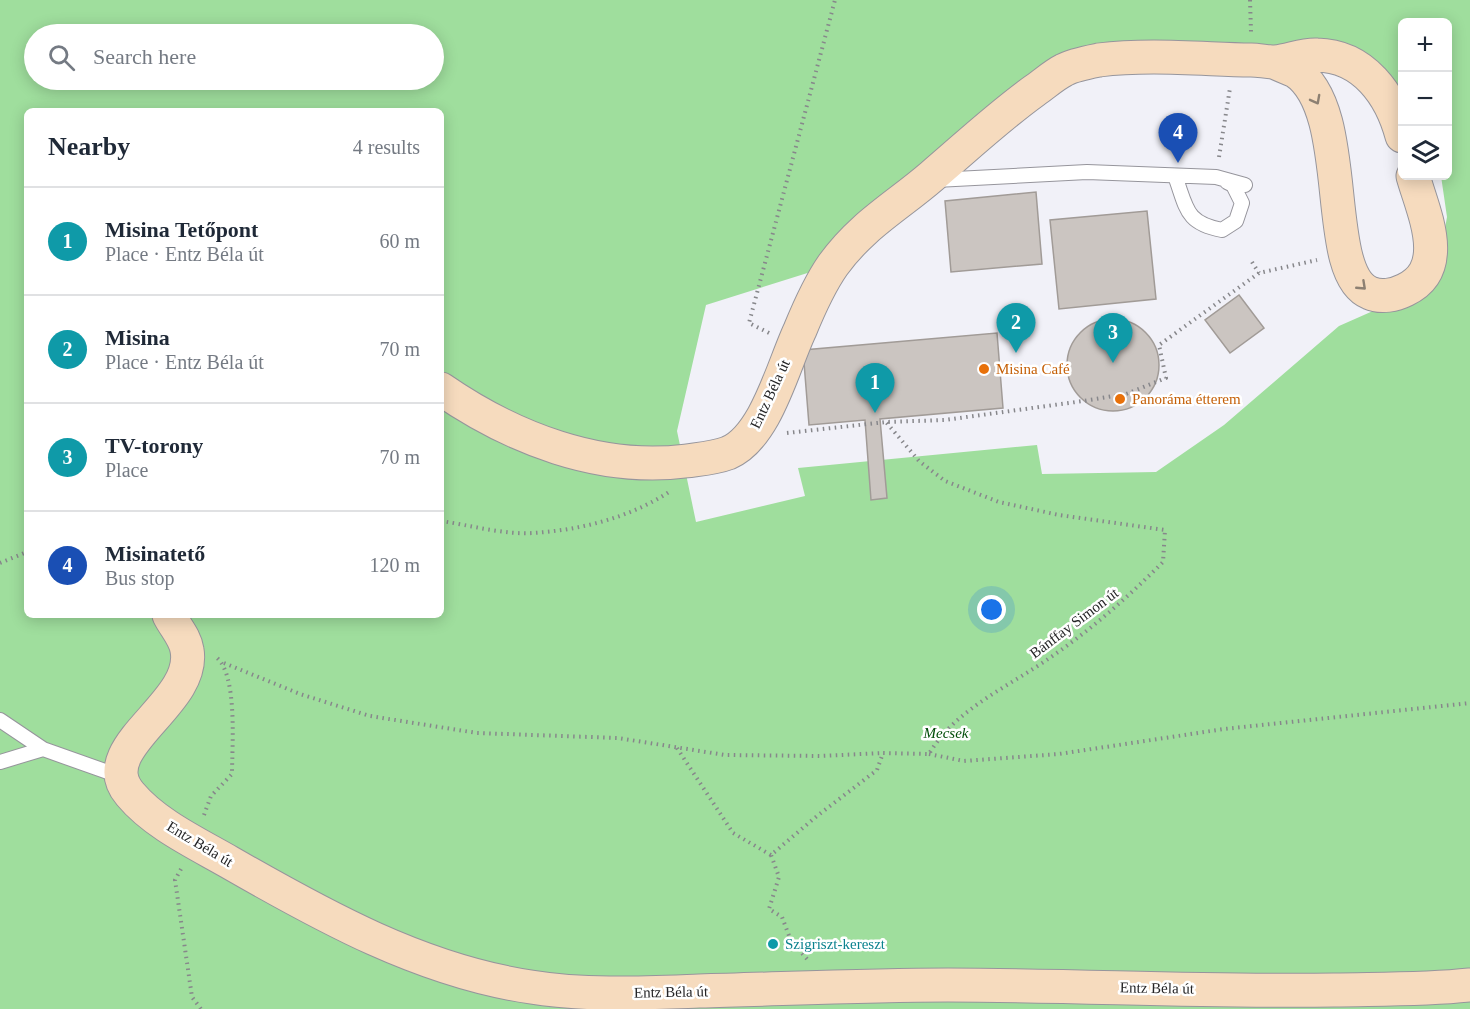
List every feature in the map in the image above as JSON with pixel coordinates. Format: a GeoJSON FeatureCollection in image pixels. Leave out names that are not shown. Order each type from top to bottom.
{"type":"FeatureCollection","features":[{"type":"Feature","properties":{"kind":"street","name":"Entz Béla út"},"geometry":{"type":"LineString","coordinates":[[444,391],[463,405],[516,432],[557,448],[592,457],[650,464],[678,462],[727,453],[744,444],[754,431],[772,397],[792,346],[833,265],[874,219],[928,180],[1013,107],[1065,69],[1098,60],[1274,62],[1316,55],[1357,66],[1376,82],[1390,102],[1398,126]]}},
{"type":"Feature","properties":{"kind":"street"},"geometry":{"type":"LineString","coordinates":[[1274,62],[1296,72],[1311,91],[1323,114],[1331,148],[1345,254],[1352,276],[1362,289],[1371,294],[1385,296],[1415,285],[1427,272],[1432,249],[1414,180]]}},
{"type":"Feature","properties":{"kind":"street"},"geometry":{"type":"LineString","coordinates":[[119,776],[123,755],[182,682],[188,653],[171,618]]}},
{"type":"Feature","properties":{"kind":"street","name":"Entz Béla út"},"geometry":{"type":"LineString","coordinates":[[119,776],[129,793],[153,815],[195,842],[359,932],[412,955],[478,976],[530,987],[594,993],[946,985],[1297,991],[1470,986]]}},
{"type":"Feature","properties":{"kind":"lane"},"geometry":{"type":"LineString","coordinates":[[928,180],[1087,172],[1216,177],[1245,185]]}},
{"type":"Feature","properties":{"kind":"lane"},"geometry":{"type":"LineString","coordinates":[[1175,176],[1194,220],[1205,227],[1222,230],[1236,221],[1242,203],[1233,185],[1216,177]]}},
{"type":"Feature","properties":{"kind":"lane"},"geometry":{"type":"LineString","coordinates":[[0,720],[43,749],[119,776]]}},
{"type":"Feature","properties":{"kind":"lane"},"geometry":{"type":"LineString","coordinates":[[0,762],[43,749]]}},
{"type":"Feature","properties":{"kind":"path"},"geometry":{"type":"LineString","coordinates":[[792,346],[749,323],[835,0]]}},
{"type":"Feature","properties":{"kind":"path"},"geometry":{"type":"LineString","coordinates":[[744,444],[783,433],[886,422],[945,420],[1126,394],[1167,378],[1159,345],[1259,273],[1345,254]]}},
{"type":"Feature","properties":{"kind":"path"},"geometry":{"type":"LineString","coordinates":[[1252,262],[1259,273]]}},
{"type":"Feature","properties":{"kind":"path","name":"Bánffay Simon út"},"geometry":{"type":"LineString","coordinates":[[886,422],[919,462],[945,481],[999,502],[1093,522],[1121,523],[1166,530],[1164,562],[1123,603],[1052,657],[976,706],[939,738],[929,754]]}},
{"type":"Feature","properties":{"kind":"path"},"geometry":{"type":"LineString","coordinates":[[444,521],[531,533],[543,532],[601,523],[650,504],[678,486]]}},
{"type":"Feature","properties":{"kind":"path"},"geometry":{"type":"LineString","coordinates":[[0,563],[24,553]]}},
{"type":"Feature","properties":{"kind":"path"},"geometry":{"type":"LineString","coordinates":[[214,656],[224,663],[300,694],[370,716],[477,733],[618,738],[725,755],[929,754],[964,761],[1059,754],[1224,729],[1470,703]]}},
{"type":"Feature","properties":{"kind":"path"},"geometry":{"type":"LineString","coordinates":[[201,1009],[192,997],[175,880],[195,842],[211,796],[232,774],[231,699],[224,663]]}},
{"type":"Feature","properties":{"kind":"path"},"geometry":{"type":"LineString","coordinates":[[677,747],[733,833],[771,855],[779,877],[769,909],[782,917],[791,941],[828,988]]}},
{"type":"Feature","properties":{"kind":"path"},"geometry":{"type":"LineString","coordinates":[[771,855],[826,809],[878,771],[883,753]]}},
{"type":"Feature","properties":{"kind":"green space","name":"Mecsek"},"geometry":{"type":"Polygon","coordinates":[[[0,0],[1470,0],[1470,1009],[0,1009],[0,0]],[[1398,18],[1398,98],[1368,63],[1098,60],[833,265],[706,305],[677,431],[696,522],[805,496],[798,468],[1037,445],[1042,474],[1156,472],[1224,425],[1339,326],[1425,288],[1437,273],[1447,217],[1442,180],[1452,180],[1452,18],[1398,18]]]}},
{"type":"Feature","properties":{"kind":"building"},"geometry":{"type":"Polygon","coordinates":[[[1036,192],[1042,264],[951,272],[945,201],[1036,192]]]}},
{"type":"Feature","properties":{"kind":"building"},"geometry":{"type":"Polygon","coordinates":[[[1147,211],[1156,299],[1059,309],[1050,220],[1147,211]]]}},
{"type":"Feature","properties":{"kind":"building"},"geometry":{"type":"Polygon","coordinates":[[[1239,295],[1264,328],[1230,353],[1205,320],[1239,295]]]}},
{"type":"Feature","properties":{"kind":"building"},"geometry":{"type":"Polygon","coordinates":[[[1113,319],[1131,323],[1145,333],[1155,347],[1159,365],[1155,383],[1145,397],[1131,407],[1113,411],[1095,407],[1081,397],[1071,383],[1067,365],[1071,347],[1081,333],[1095,323],[1113,319]]]}},
{"type":"Feature","properties":{"kind":"building"},"geometry":{"type":"Polygon","coordinates":[[[997,333],[1003,408],[880,419],[887,498],[871,500],[865,420],[809,425],[803,350],[997,333]]]}},
{"type":"Feature","properties":{"kind":"place","name":"Misinatető"},"geometry":{"type":"Point","coordinates":[1178,163]}},
{"type":"Feature","properties":{"kind":"place","name":"Misina"},"geometry":{"type":"Point","coordinates":[1016,353]}},
{"type":"Feature","properties":{"kind":"place","name":"TV-torony"},"geometry":{"type":"Point","coordinates":[1113,363]}},
{"type":"Feature","properties":{"kind":"place","name":"Misina Café"},"geometry":{"type":"Point","coordinates":[984,369]}},
{"type":"Feature","properties":{"kind":"place","name":"Panoráma étterem"},"geometry":{"type":"Point","coordinates":[1120,399]}},
{"type":"Feature","properties":{"kind":"place","name":"Misina Tetőpont"},"geometry":{"type":"Point","coordinates":[875,413]}},
{"type":"Feature","properties":{"kind":"place","name":"Szigriszt-kereszt"},"geometry":{"type":"Point","coordinates":[773,944]}}]}
